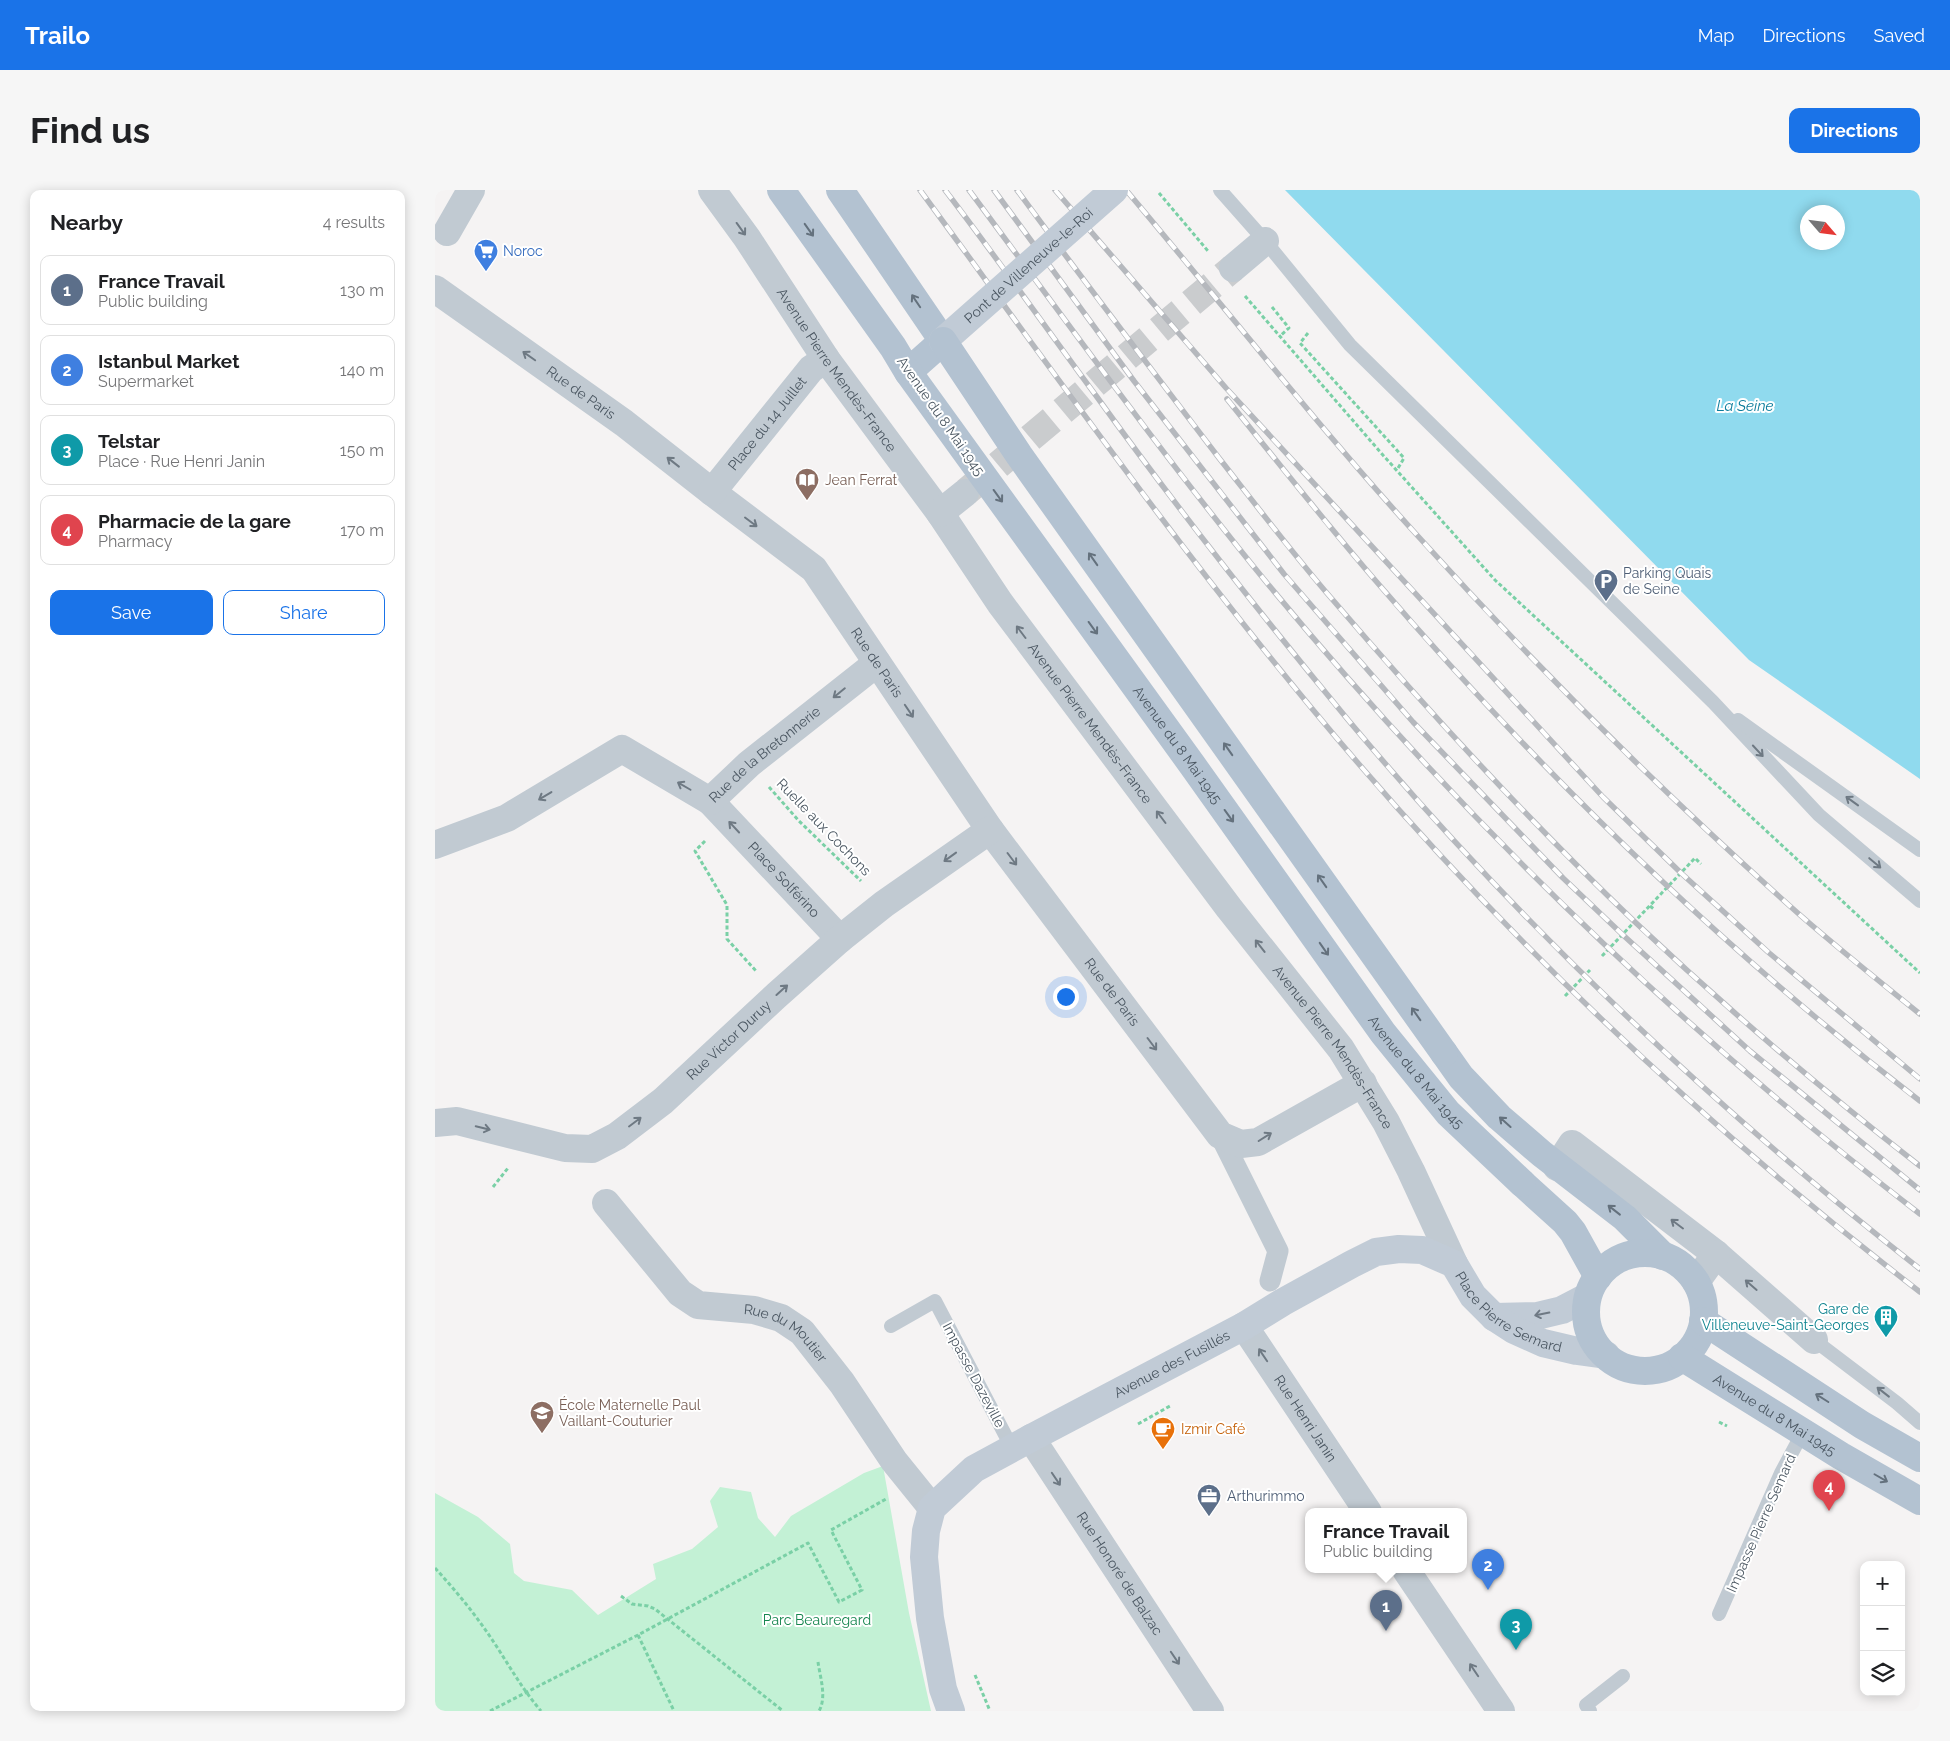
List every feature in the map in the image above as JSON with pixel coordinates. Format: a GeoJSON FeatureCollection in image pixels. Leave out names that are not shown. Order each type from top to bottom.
{"type":"FeatureCollection","features":[{"type":"Feature","properties":{"kind":"main road","name":"Avenue du 8 Mai 1945"},"geometry":{"type":"LineString","coordinates":[[781,190],[893,347],[908,372],[1383,1032],[1448,1113],[1565,1222],[1573,1232],[1593,1287]]}},
{"type":"Feature","properties":{"kind":"main road"},"geometry":{"type":"LineString","coordinates":[[840,190],[1019,455],[1461,1077],[1499,1117],[1550,1160],[1625,1218],[1663,1256]]}},
{"type":"Feature","properties":{"kind":"main road","name":"Pont de Villeneuve-le-Roi"},"geometry":{"type":"LineString","coordinates":[[943,341],[1114,190]]}},
{"type":"Feature","properties":{"kind":"main road"},"geometry":{"type":"LineString","coordinates":[[908,372],[943,341]]}},
{"type":"Feature","properties":{"kind":"main road","name":"Avenue des Fusillés"},"geometry":{"type":"LineString","coordinates":[[932,1508],[974,1469],[1243,1326],[1283,1302],[1376,1252],[1399,1249],[1422,1250]]}},
{"type":"Feature","properties":{"kind":"main road","name":"Place Pierre Semard"},"geometry":{"type":"LineString","coordinates":[[1422,1250],[1454,1264],[1473,1296],[1494,1317],[1514,1330],[1543,1343],[1606,1355]]}},
{"type":"Feature","properties":{"kind":"main road"},"geometry":{"type":"LineString","coordinates":[[1494,1317],[1537,1316],[1562,1310],[1593,1287],[1611,1264],[1627,1256],[1645,1253],[1663,1256],[1687,1270],[1696,1282]]}},
{"type":"Feature","properties":{"kind":"main road","name":"Place Pierre Semard"},"geometry":{"type":"LineString","coordinates":[[1593,1287],[1585,1308],[1594,1344],[1606,1355],[1627,1368],[1647,1371],[1666,1367],[1683,1357],[1693,1347],[1703,1321],[1701,1294],[1696,1282]]}},
{"type":"Feature","properties":{"kind":"main road"},"geometry":{"type":"LineString","coordinates":[[1703,1321],[1862,1425],[1920,1458]]}},
{"type":"Feature","properties":{"kind":"main road","name":"Avenue du 8 Mai 1945"},"geometry":{"type":"LineString","coordinates":[[1683,1357],[1803,1432],[1920,1501]]}},
{"type":"Feature","properties":{"kind":"main road"},"geometry":{"type":"LineString","coordinates":[[932,1508],[926,1531],[924,1558],[930,1618],[943,1689],[951,1711]]}},
{"type":"Feature","properties":{"kind":"street"},"geometry":{"type":"LineString","coordinates":[[447,232],[471,190]]}},
{"type":"Feature","properties":{"kind":"street","name":"Avenue Pierre Mendès-France"},"geometry":{"type":"LineString","coordinates":[[712,190],[747,238],[826,359],[940,513],[1000,604],[1229,908],[1341,1049],[1363,1083],[1411,1171],[1454,1264]]}},
{"type":"Feature","properties":{"kind":"street"},"geometry":{"type":"LineString","coordinates":[[1222,262],[1265,241]]}},
{"type":"Feature","properties":{"kind":"street","name":"Rue de Paris"},"geometry":{"type":"LineString","coordinates":[[435,289],[624,423],[712,492],[815,568],[990,830],[1219,1135],[1278,1251],[1270,1281]]}},
{"type":"Feature","properties":{"kind":"street","name":"Place du 14 Juillet"},"geometry":{"type":"LineString","coordinates":[[712,492],[811,370],[826,359]]}},
{"type":"Feature","properties":{"kind":"street"},"geometry":{"type":"LineString","coordinates":[[940,513],[965,494]]}},
{"type":"Feature","properties":{"kind":"street","name":"Rue de la Bretonnerie"},"geometry":{"type":"LineString","coordinates":[[435,846],[507,818],[622,749],[719,810],[749,764],[877,663]]}},
{"type":"Feature","properties":{"kind":"street","name":"Place Solférino"},"geometry":{"type":"LineString","coordinates":[[719,810],[840,939]]}},
{"type":"Feature","properties":{"kind":"street","name":"Rue Victor Duruy"},"geometry":{"type":"LineString","coordinates":[[435,1123],[457,1121],[565,1148],[592,1149],[617,1136],[663,1101],[840,939],[884,904],[990,830]]}},
{"type":"Feature","properties":{"kind":"street"},"geometry":{"type":"LineString","coordinates":[[1219,1135],[1241,1144],[1258,1142],[1363,1083]]}},
{"type":"Feature","properties":{"kind":"street"},"geometry":{"type":"LineString","coordinates":[[1550,1160],[1572,1144],[1716,1254],[1814,1340]]}},
{"type":"Feature","properties":{"kind":"street","name":"Rue du Moutier"},"geometry":{"type":"LineString","coordinates":[[607,1203],[680,1293],[698,1305],[754,1310],[781,1318],[802,1332],[842,1383],[894,1461],[932,1508]]}},
{"type":"Feature","properties":{"kind":"street"},"geometry":{"type":"LineString","coordinates":[[1696,1282],[1716,1254]]}},
{"type":"Feature","properties":{"kind":"street","name":"Rue Henri Janin"},"geometry":{"type":"LineString","coordinates":[[1243,1326],[1365,1508]]}},
{"type":"Feature","properties":{"kind":"street","name":"Rue Honoré de Balzac"},"geometry":{"type":"LineString","coordinates":[[1021,1443],[1210,1711]]}},
{"type":"Feature","properties":{"kind":"street"},"geometry":{"type":"LineString","coordinates":[[1408,1573],[1501,1711]]}},
{"type":"Feature","properties":{"kind":"lane"},"geometry":{"type":"LineString","coordinates":[[1220,190],[1265,241],[1350,345],[1713,702],[1819,815],[1920,901]]}},
{"type":"Feature","properties":{"kind":"lane"},"geometry":{"type":"LineString","coordinates":[[1713,702],[1920,850]]}},
{"type":"Feature","properties":{"kind":"lane","name":"Impasse Dazeville"},"geometry":{"type":"LineString","coordinates":[[891,1326],[935,1301],[1021,1443]]}},
{"type":"Feature","properties":{"kind":"lane"},"geometry":{"type":"LineString","coordinates":[[1814,1340],[1897,1403],[1920,1423]]}},
{"type":"Feature","properties":{"kind":"lane","name":"Impasse Pierre Semard"},"geometry":{"type":"LineString","coordinates":[[1719,1614],[1781,1472],[1803,1432]]}},
{"type":"Feature","properties":{"kind":"lane"},"geometry":{"type":"LineString","coordinates":[[1590,1711],[1586,1705],[1623,1676]]}},
{"type":"Feature","properties":{"kind":"path"},"geometry":{"type":"LineString","coordinates":[[1159,193],[1222,262]]}},
{"type":"Feature","properties":{"kind":"path"},"geometry":{"type":"LineString","coordinates":[[1250,301],[1495,580],[1920,973]]}},
{"type":"Feature","properties":{"kind":"path"},"geometry":{"type":"LineString","coordinates":[[1272,307],[1289,328],[1280,336]]}},
{"type":"Feature","properties":{"kind":"path"},"geometry":{"type":"LineString","coordinates":[[1326,317],[1317,322],[1300,343],[1404,458],[1397,470]]}},
{"type":"Feature","properties":{"kind":"path","name":"Ruelle aux Cochons"},"geometry":{"type":"LineString","coordinates":[[749,764],[799,822],[884,904]]}},
{"type":"Feature","properties":{"kind":"path"},"geometry":{"type":"LineString","coordinates":[[719,810],[695,851],[727,905],[727,939],[777,995]]}},
{"type":"Feature","properties":{"kind":"path"},"geometry":{"type":"LineString","coordinates":[[1602,956],[1695,858],[1701,864]]}},
{"type":"Feature","properties":{"kind":"path"},"geometry":{"type":"LineString","coordinates":[[1650,906],[1655,910]]}},
{"type":"Feature","properties":{"kind":"path"},"geometry":{"type":"LineString","coordinates":[[1565,996],[1590,970]]}},
{"type":"Feature","properties":{"kind":"path"},"geometry":{"type":"LineString","coordinates":[[1138,1424],[1170,1406]]}},
{"type":"Feature","properties":{"kind":"path"},"geometry":{"type":"LineString","coordinates":[[490,1711],[638,1635],[808,1543],[839,1602],[862,1590],[831,1530],[888,1498]]}},
{"type":"Feature","properties":{"kind":"path"},"geometry":{"type":"LineString","coordinates":[[435,1568],[459,1593],[492,1640],[526,1694],[541,1711]]}},
{"type":"Feature","properties":{"kind":"path"},"geometry":{"type":"LineString","coordinates":[[621,1596],[632,1604],[655,1609],[783,1711]]}},
{"type":"Feature","properties":{"kind":"path"},"geometry":{"type":"LineString","coordinates":[[638,1635],[674,1711]]}},
{"type":"Feature","properties":{"kind":"path"},"geometry":{"type":"LineString","coordinates":[[817,1662],[823,1695],[822,1706],[819,1711]]}},
{"type":"Feature","properties":{"kind":"path"},"geometry":{"type":"LineString","coordinates":[[973,1670],[990,1711]]}},
{"type":"Feature","properties":{"kind":"green space","name":"Parc Beauregard"},"geometry":{"type":"Polygon","coordinates":[[[883,1466],[909,1613],[931,1711],[435,1711],[435,1493],[478,1517],[510,1544],[514,1573],[524,1581],[572,1590],[598,1615],[656,1579],[653,1564],[692,1549],[718,1527],[710,1501],[720,1487],[751,1492],[758,1518],[775,1537],[791,1516],[864,1473],[883,1466]]]}},
{"type":"Feature","properties":{"kind":"water","name":"La Seine"},"geometry":{"type":"Polygon","coordinates":[[[1285,190],[1920,190],[1920,779],[1749,660],[1285,190]]]}},
{"type":"Feature","properties":{"kind":"tunnel"},"geometry":{"type":"LineString","coordinates":[[966,492],[1233,268]]}},
{"type":"Feature","properties":{"kind":"railway"},"geometry":{"type":"LineString","coordinates":[[920,190],[1162,519],[1262,648],[1382,791],[1526,945],[1678,1090],[1838,1227],[1920,1292]]}},
{"type":"Feature","properties":{"kind":"railway"},"geometry":{"type":"LineString","coordinates":[[945,190],[1158,480],[1220,561],[1349,721],[1414,796],[1550,941],[1620,1010],[1767,1143],[1920,1269]]}},
{"type":"Feature","properties":{"kind":"railway"},"geometry":{"type":"LineString","coordinates":[[969,190],[1190,487],[1228,535],[1341,670],[1417,754],[1495,837],[1659,995],[1744,1070],[1920,1214]]}},
{"type":"Feature","properties":{"kind":"railway"},"geometry":{"type":"LineString","coordinates":[[994,190],[1134,381],[1284,574],[1413,722],[1563,878],[1623,935],[1750,1051],[1920,1190]]}},
{"type":"Feature","properties":{"kind":"railway"},"geometry":{"type":"LineString","coordinates":[[1017,190],[1219,458],[1317,582],[1479,764],[1595,883],[1704,986],[1846,1107],[1920,1166]]}},
{"type":"Feature","properties":{"kind":"railway"},"geometry":{"type":"LineString","coordinates":[[1055,190],[1226,388],[1603,797],[1681,873],[1768,952],[1920,1079]]}},
{"type":"Feature","properties":{"kind":"railway"},"geometry":{"type":"LineString","coordinates":[[1126,190],[1342,450],[1416,534],[1555,682],[1651,777],[1750,870],[1800,915],[1920,1014]]}},
{"type":"Feature","properties":{"kind":"railway"},"geometry":{"type":"LineString","coordinates":[[1227,399],[1319,513],[1437,651],[1567,788],[1634,855],[1774,982],[1846,1043],[1920,1101]]}},
{"type":"Feature","properties":{"kind":"place","name":"Noroc"},"geometry":{"type":"Point","coordinates":[486,272]}},
{"type":"Feature","properties":{"kind":"place","name":"Jean Ferrat"},"geometry":{"type":"Point","coordinates":[807,501]}},
{"type":"Feature","properties":{"kind":"place","name":"Parking Quais de Seine"},"geometry":{"type":"Point","coordinates":[1606,602]}},
{"type":"Feature","properties":{"kind":"place","name":"Gare de Villeneuve-Saint-Georges"},"geometry":{"type":"Point","coordinates":[1886,1338]}},
{"type":"Feature","properties":{"kind":"place","name":"École Maternelle Paul Vaillant-Couturier"},"geometry":{"type":"Point","coordinates":[542,1434]}},
{"type":"Feature","properties":{"kind":"place","name":"Izmir Café"},"geometry":{"type":"Point","coordinates":[1163,1450]}},
{"type":"Feature","properties":{"kind":"place","name":"Pharmacie de la gare"},"geometry":{"type":"Point","coordinates":[1829,1511]}},
{"type":"Feature","properties":{"kind":"place","name":"Arthurimmo"},"geometry":{"type":"Point","coordinates":[1209,1517]}},
{"type":"Feature","properties":{"kind":"place","name":"Istanbul Market"},"geometry":{"type":"Point","coordinates":[1488,1590]}},
{"type":"Feature","properties":{"kind":"place","name":"France Travail"},"geometry":{"type":"Point","coordinates":[1386,1631]}},
{"type":"Feature","properties":{"kind":"place","name":"Telstar"},"geometry":{"type":"Point","coordinates":[1516,1650]}}]}
